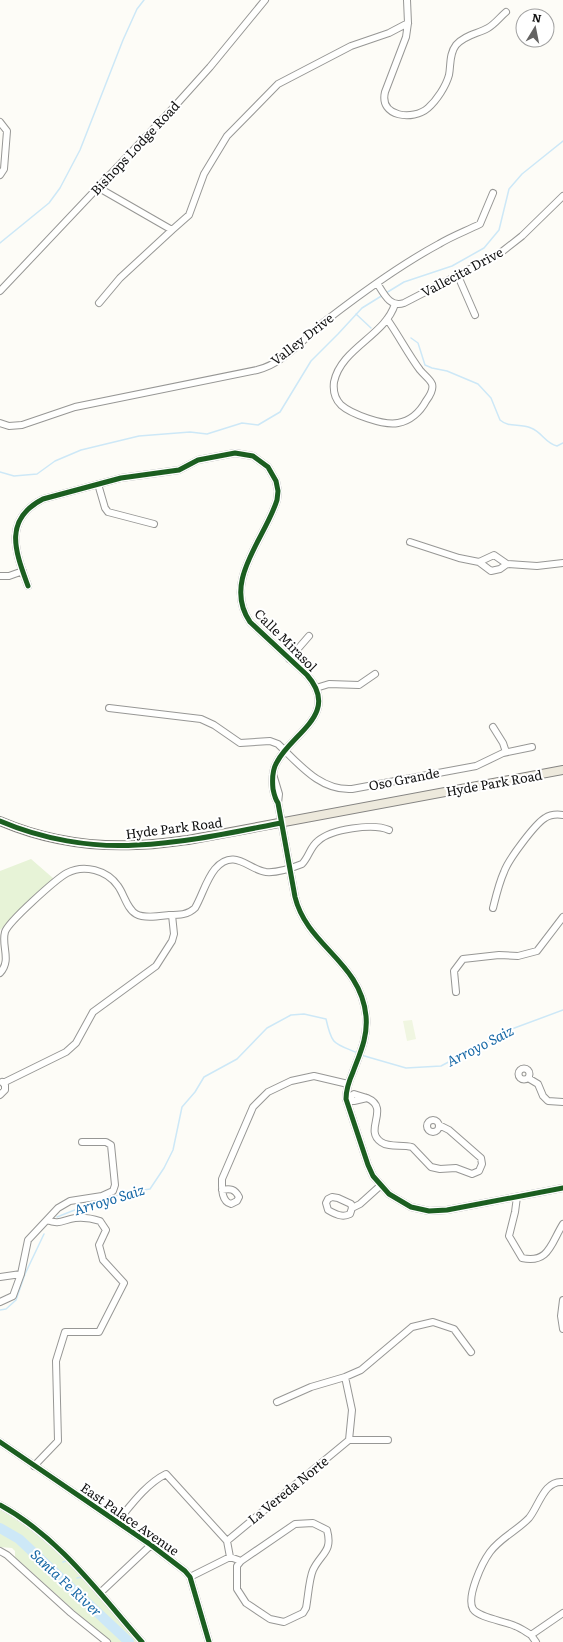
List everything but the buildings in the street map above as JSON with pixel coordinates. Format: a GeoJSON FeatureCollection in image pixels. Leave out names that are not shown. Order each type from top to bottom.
{"type":"FeatureCollection","features":[{"type":"Feature","properties":{"kind":"main road","name":"Hyde Park Road"},"geometry":{"type":"LineString","coordinates":[[0,821],[17,828],[64,840],[109,845],[137,846],[188,840],[563,770]]}},
{"type":"Feature","properties":{"kind":"street","name":"Bishops Lodge Road"},"geometry":{"type":"LineString","coordinates":[[0,291],[99,188],[210,67],[265,0]]}},
{"type":"Feature","properties":{"kind":"street"},"geometry":{"type":"LineString","coordinates":[[407,0],[408,23],[405,41],[385,92],[384,99],[386,106],[390,111],[406,115],[424,111],[434,102],[446,82],[451,54],[456,45],[468,36],[490,26],[506,12]]}},
{"type":"Feature","properties":{"kind":"street"},"geometry":{"type":"LineString","coordinates":[[99,303],[120,278],[189,215],[204,174],[227,136],[278,84],[351,46],[384,34],[408,23]]}},
{"type":"Feature","properties":{"kind":"street"},"geometry":{"type":"LineString","coordinates":[[0,122],[7,131],[4,169],[0,175]]}},
{"type":"Feature","properties":{"kind":"street"},"geometry":{"type":"LineString","coordinates":[[99,188],[172,230]]}},
{"type":"Feature","properties":{"kind":"street","name":"Valley Drive"},"geometry":{"type":"LineString","coordinates":[[0,423],[9,426],[22,425],[75,407],[266,367],[282,358],[328,319],[378,283],[438,244],[480,224],[493,193]]}},
{"type":"Feature","properties":{"kind":"street","name":"Vallecita Drive"},"geometry":{"type":"LineString","coordinates":[[395,304],[404,303],[499,254],[522,236],[563,196]]}},
{"type":"Feature","properties":{"kind":"street"},"geometry":{"type":"LineString","coordinates":[[458,276],[475,315]]}},
{"type":"Feature","properties":{"kind":"street"},"geometry":{"type":"LineString","coordinates":[[378,283],[388,299],[395,304],[387,319],[347,358],[336,377],[334,388],[337,400],[348,409],[378,421],[392,424],[403,422],[414,416],[425,403],[432,388],[431,382],[420,370],[387,319]]}},
{"type":"Feature","properties":{"kind":"street","name":"Calle Mirasol"},"geometry":{"type":"LineString","coordinates":[[28,586],[16,550],[15,540],[19,524],[27,511],[34,504],[43,499],[126,477],[179,470],[198,460],[230,454],[246,454],[264,463],[272,472],[278,491],[277,500],[244,572],[240,586],[240,601],[244,612],[254,627],[307,675],[316,688],[318,700],[315,717],[308,728],[277,761],[273,773],[277,782],[281,823],[296,902],[302,916],[312,930],[348,970],[358,987],[366,1014],[366,1031],[363,1046],[348,1084],[346,1099]]}},
{"type":"Feature","properties":{"kind":"street"},"geometry":{"type":"LineString","coordinates":[[98,484],[105,508],[108,512],[154,524]]}},
{"type":"Feature","properties":{"kind":"street"},"geometry":{"type":"LineString","coordinates":[[410,542],[459,558],[480,562],[491,571],[500,569],[507,564]]}},
{"type":"Feature","properties":{"kind":"street"},"geometry":{"type":"LineString","coordinates":[[480,562],[494,554],[507,564],[537,566],[563,563]]}},
{"type":"Feature","properties":{"kind":"street"},"geometry":{"type":"LineString","coordinates":[[0,576],[10,576],[23,571]]}},
{"type":"Feature","properties":{"kind":"street"},"geometry":{"type":"LineString","coordinates":[[289,659],[309,636]]}},
{"type":"Feature","properties":{"kind":"street"},"geometry":{"type":"LineString","coordinates":[[316,688],[327,684],[359,686],[375,674]]}},
{"type":"Feature","properties":{"kind":"street","name":"Oso Grande"},"geometry":{"type":"LineString","coordinates":[[109,708],[201,719],[214,725],[240,743],[270,741],[278,744],[318,781],[331,786],[346,789],[476,766],[506,752],[532,747]]}},
{"type":"Feature","properties":{"kind":"street"},"geometry":{"type":"LineString","coordinates":[[494,727],[504,743],[506,752]]}},
{"type":"Feature","properties":{"kind":"street"},"geometry":{"type":"LineString","coordinates":[[493,908],[504,871],[511,858],[545,818],[554,814],[563,816]]}},
{"type":"Feature","properties":{"kind":"street"},"geometry":{"type":"LineString","coordinates":[[0,972],[6,963],[4,936],[8,926],[56,881],[71,871],[90,869],[106,875],[116,883],[131,909],[136,914],[148,916],[186,914],[193,910],[215,870],[224,862],[234,860],[240,861],[266,872],[303,863],[317,841],[327,835],[377,826],[389,830]]}},
{"type":"Feature","properties":{"kind":"street"},"geometry":{"type":"LineString","coordinates":[[0,1095],[5,1090],[2,1082],[66,1052],[76,1043],[93,1012],[156,966],[172,941],[174,934],[172,915]]}},
{"type":"Feature","properties":{"kind":"street"},"geometry":{"type":"LineString","coordinates":[[456,992],[454,971],[463,959],[499,955],[518,956],[537,950],[563,917]]}},
{"type":"Feature","properties":{"kind":"street"},"geometry":{"type":"LineString","coordinates":[[222,1190],[222,1179],[253,1107],[268,1092],[291,1081],[314,1076],[348,1084]]}},
{"type":"Feature","properties":{"kind":"street"},"geometry":{"type":"LineString","coordinates":[[528,1078],[538,1084],[544,1096],[548,1100],[563,1102]]}},
{"type":"Feature","properties":{"kind":"street"},"geometry":{"type":"LineString","coordinates":[[346,1099],[354,1101],[367,1098],[374,1102],[377,1107],[378,1115],[374,1131],[379,1141],[385,1144],[412,1147],[428,1166],[434,1168],[456,1168],[472,1174],[480,1171],[482,1164],[481,1158],[449,1130],[439,1125]]}},
{"type":"Feature","properties":{"kind":"street"},"geometry":{"type":"LineString","coordinates":[[346,1099],[368,1165],[380,1186],[399,1201],[429,1211],[453,1210],[563,1188]]}},
{"type":"Feature","properties":{"kind":"street"},"geometry":{"type":"LineString","coordinates":[[0,1302],[13,1296],[21,1274],[28,1240],[58,1208],[70,1200],[102,1196],[113,1192],[115,1185],[111,1145],[106,1142],[82,1142]]}},
{"type":"Feature","properties":{"kind":"street"},"geometry":{"type":"LineString","coordinates":[[352,1208],[360,1204],[380,1186]]}},
{"type":"Feature","properties":{"kind":"street"},"geometry":{"type":"LineString","coordinates":[[516,1197],[515,1212],[509,1236],[522,1258],[533,1260],[547,1254],[563,1224]]}},
{"type":"Feature","properties":{"kind":"street"},"geometry":{"type":"LineString","coordinates":[[34,1466],[58,1441],[56,1361],[65,1332],[99,1332],[124,1283],[104,1260],[99,1245],[106,1230],[100,1221],[89,1217],[75,1218],[55,1223],[47,1220]]}},
{"type":"Feature","properties":{"kind":"street"},"geometry":{"type":"LineString","coordinates":[[0,1277],[21,1274]]}},
{"type":"Feature","properties":{"kind":"street"},"geometry":{"type":"LineString","coordinates":[[563,1300],[561,1316],[563,1329]]}},
{"type":"Feature","properties":{"kind":"street"},"geometry":{"type":"LineString","coordinates":[[277,1402],[311,1387],[345,1377],[361,1370],[412,1327],[434,1322],[454,1329],[470,1352]]}},
{"type":"Feature","properties":{"kind":"street"},"geometry":{"type":"LineString","coordinates":[[345,1377],[352,1410],[349,1440],[388,1440]]}},
{"type":"Feature","properties":{"kind":"street","name":"La Vereda Norte"},"geometry":{"type":"LineString","coordinates":[[227,1541],[349,1440]]}},
{"type":"Feature","properties":{"kind":"street","name":"East Palace Avenue"},"geometry":{"type":"LineString","coordinates":[[0,1442],[151,1545],[185,1571],[190,1578],[209,1642]]}},
{"type":"Feature","properties":{"kind":"street"},"geometry":{"type":"LineString","coordinates":[[117,1522],[148,1486],[158,1477],[166,1474],[227,1541],[230,1557]]}},
{"type":"Feature","properties":{"kind":"street"},"geometry":{"type":"LineString","coordinates":[[536,1642],[530,1639],[516,1626],[499,1619],[479,1615],[473,1609],[471,1596],[475,1582],[490,1552],[507,1535],[529,1518],[545,1490],[558,1482],[563,1482]]}},
{"type":"Feature","properties":{"kind":"street"},"geometry":{"type":"LineString","coordinates":[[0,1505],[32,1525],[46,1537],[76,1566],[142,1642]]}},
{"type":"Feature","properties":{"kind":"street"},"geometry":{"type":"LineString","coordinates":[[313,1523],[327,1530],[330,1541],[325,1553],[313,1571],[306,1608],[303,1613],[284,1622],[270,1619],[246,1603],[237,1589],[237,1566],[241,1561],[295,1524],[313,1523]]}},
{"type":"Feature","properties":{"kind":"street"},"geometry":{"type":"LineString","coordinates":[[100,1594],[151,1545]]}},
{"type":"Feature","properties":{"kind":"street"},"geometry":{"type":"LineString","coordinates":[[0,1551],[7,1555],[71,1613],[106,1642]]}},
{"type":"Feature","properties":{"kind":"street"},"geometry":{"type":"LineString","coordinates":[[190,1578],[230,1557],[241,1561]]}},
{"type":"Feature","properties":{"kind":"street"},"geometry":{"type":"LineString","coordinates":[[530,1639],[563,1613]]}},
{"type":"Feature","properties":{"kind":"green space"},"geometry":{"type":"Polygon","coordinates":[[[31,859],[54,879],[0,930],[0,871],[31,859]]]}},
{"type":"Feature","properties":{"kind":"green space"},"geometry":{"type":"Polygon","coordinates":[[[412,1020],[416,1039],[407,1041],[403,1021],[412,1020]]]}},
{"type":"Feature","properties":{"kind":"green space"},"geometry":{"type":"Polygon","coordinates":[[[0,1510],[21,1523],[58,1554],[138,1642],[109,1642],[15,1557],[15,1551],[12,1548],[0,1547],[0,1510]]]}},
{"type":"Feature","properties":{"kind":"waterway"},"geometry":{"type":"LineString","coordinates":[[0,243],[49,203],[60,188],[80,150],[123,40],[137,9],[144,0]]}},
{"type":"Feature","properties":{"kind":"waterway"},"geometry":{"type":"LineString","coordinates":[[386,293],[404,282],[452,266],[484,248],[499,230],[509,189],[522,174],[563,141]]}},
{"type":"Feature","properties":{"kind":"waterway"},"geometry":{"type":"LineString","coordinates":[[0,472],[14,476],[37,474],[55,461],[81,450],[139,436],[190,432],[207,434],[242,423],[258,425],[280,412],[311,361],[362,308],[383,295]]}},
{"type":"Feature","properties":{"kind":"waterway"},"geometry":{"type":"LineString","coordinates":[[356,314],[371,328]]}},
{"type":"Feature","properties":{"kind":"waterway"},"geometry":{"type":"LineString","coordinates":[[411,338],[418,343],[425,365],[447,371],[478,384],[491,398],[500,420],[507,424],[531,428],[553,445],[557,446],[563,443]]}},
{"type":"Feature","properties":{"kind":"waterway","name":"Arroyo Saiz"},"geometry":{"type":"LineString","coordinates":[[361,1055],[406,1068],[441,1066],[509,1030],[563,1010]]}},
{"type":"Feature","properties":{"kind":"waterway","name":"Arroyo Saiz"},"geometry":{"type":"LineString","coordinates":[[57,1217],[114,1196],[150,1189],[164,1168],[173,1150],[182,1107],[195,1092],[204,1077],[237,1059],[267,1028],[291,1015],[304,1014],[326,1019],[332,1039],[339,1045],[358,1053]]}},
{"type":"Feature","properties":{"kind":"waterway","name":"Arroyo Saiz"},"geometry":{"type":"LineString","coordinates":[[0,1310],[6,1309],[16,1300],[25,1274],[44,1234]]}},
{"type":"Feature","properties":{"kind":"waterway","name":"Santa Fe River"},"geometry":{"type":"LineString","coordinates":[[0,1528],[19,1539],[129,1642]]}},
{"type":"Feature","properties":{"kind":"waterway"},"geometry":{"type":"LineString","coordinates":[[77,1578],[82,1577]]}},
{"type":"Feature","properties":{"kind":"cycle path"},"geometry":{"type":"LineString","coordinates":[[28,586],[17,550],[17,527],[22,517],[30,507],[43,499],[121,478],[179,470],[198,460],[235,453],[253,456],[268,467],[276,481],[278,491],[277,500],[248,560],[243,576],[241,591],[243,607],[250,622],[307,675],[316,689],[319,701],[316,712],[310,722],[277,762],[274,768],[272,782],[275,798],[278,803],[295,897],[301,914],[310,929],[345,968],[362,997],[366,1016],[365,1038],[348,1085],[346,1099],[368,1165],[373,1176],[389,1194],[411,1207],[429,1211],[447,1210],[563,1188]]}},
{"type":"Feature","properties":{"kind":"cycle path"},"geometry":{"type":"LineString","coordinates":[[0,821],[33,833],[67,841],[120,846],[191,840],[281,823]]}},
{"type":"Feature","properties":{"kind":"cycle path"},"geometry":{"type":"LineString","coordinates":[[0,1442],[151,1545],[185,1571],[190,1577],[209,1642]]}},
{"type":"Feature","properties":{"kind":"cycle path"},"geometry":{"type":"LineString","coordinates":[[0,1505],[21,1518],[60,1549],[142,1642]]}}]}
